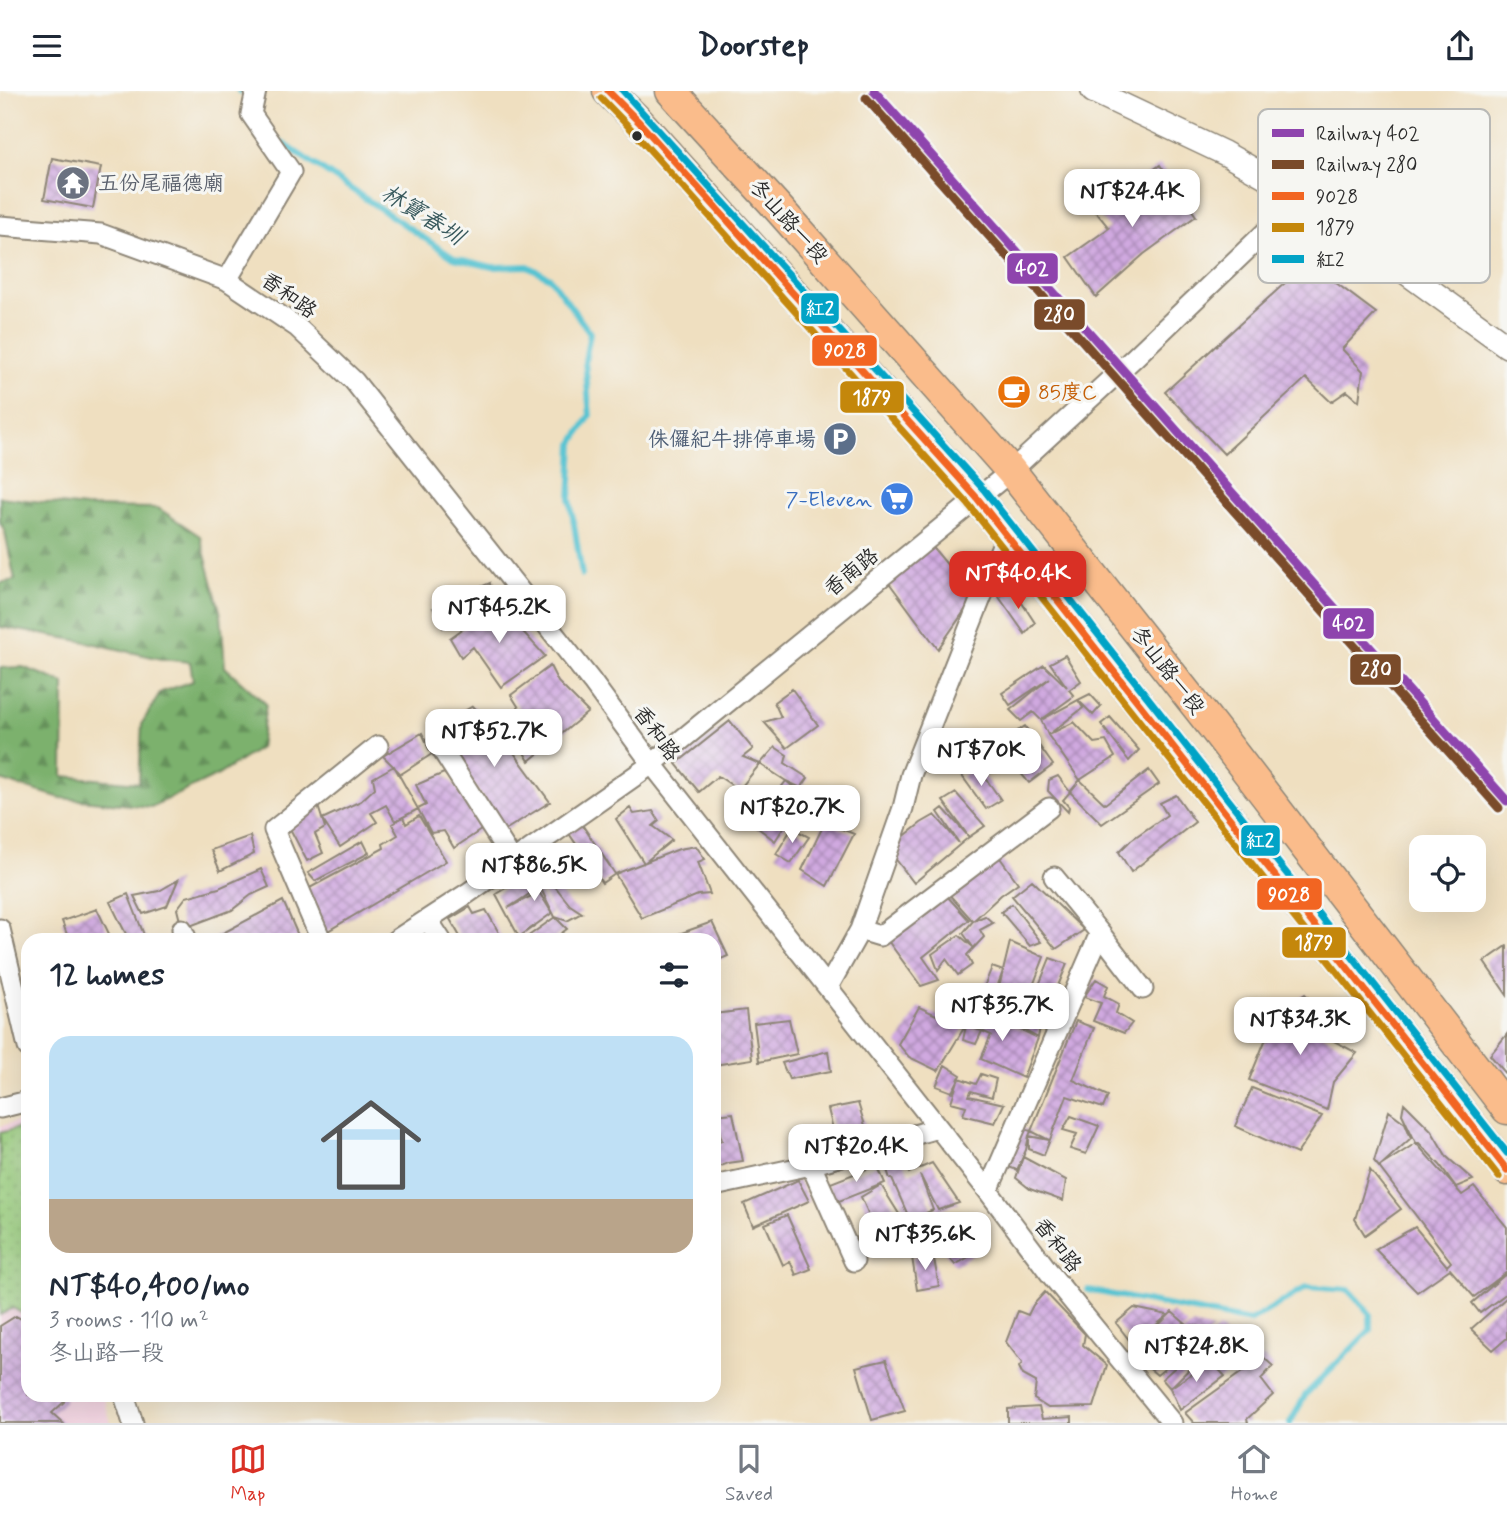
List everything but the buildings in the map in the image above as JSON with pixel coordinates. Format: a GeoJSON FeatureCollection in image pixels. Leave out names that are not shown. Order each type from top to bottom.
{"type":"FeatureCollection","features":[{"type":"Feature","properties":{"kind":"main road","name":"冬山路一段"},"geometry":{"type":"LineString","coordinates":[[608,91],[639,122],[977,498],[1507,1170]]}},
{"type":"Feature","properties":{"kind":"main road","name":"冬山路一段"},"geometry":{"type":"LineString","coordinates":[[671,91],[1011,471],[1213,727],[1507,1109]]}},
{"type":"Feature","properties":{"kind":"street"},"geometry":{"type":"LineString","coordinates":[[227,280],[291,172],[251,114],[256,91]]}},
{"type":"Feature","properties":{"kind":"street"},"geometry":{"type":"LineString","coordinates":[[1093,91],[1258,172]]}},
{"type":"Feature","properties":{"kind":"street","name":"香和路"},"geometry":{"type":"LineString","coordinates":[[0,226],[101,234],[227,280],[298,327],[354,381],[584,671],[652,764],[1052,1276],[1172,1423]]}},
{"type":"Feature","properties":{"kind":"street","name":"香南路"},"geometry":{"type":"LineString","coordinates":[[407,933],[652,764],[1011,471],[1258,239]]}},
{"type":"Feature","properties":{"kind":"street"},"geometry":{"type":"LineString","coordinates":[[1420,283],[1507,346]]}},
{"type":"Feature","properties":{"kind":"street"},"geometry":{"type":"LineString","coordinates":[[828,987],[859,930],[903,808],[911,775],[1006,535]]}},
{"type":"Feature","properties":{"kind":"street"},"geometry":{"type":"LineString","coordinates":[[437,742],[513,861]]}},
{"type":"Feature","properties":{"kind":"street"},"geometry":{"type":"LineString","coordinates":[[318,933],[274,830],[378,746]]}},
{"type":"Feature","properties":{"kind":"street"},"geometry":{"type":"LineString","coordinates":[[859,930],[880,936],[1049,808]]}},
{"type":"Feature","properties":{"kind":"street"},"geometry":{"type":"LineString","coordinates":[[1054,877],[1143,989]]}},
{"type":"Feature","properties":{"kind":"street"},"geometry":{"type":"LineString","coordinates":[[428,920],[436,933]]}},
{"type":"Feature","properties":{"kind":"street"},"geometry":{"type":"LineString","coordinates":[[0,929],[21,1018]]}},
{"type":"Feature","properties":{"kind":"street"},"geometry":{"type":"LineString","coordinates":[[988,1191],[1100,933]]}},
{"type":"Feature","properties":{"kind":"street"},"geometry":{"type":"LineString","coordinates":[[0,1108],[21,1103]]}},
{"type":"Feature","properties":{"kind":"street"},"geometry":{"type":"LineString","coordinates":[[721,1184],[811,1164],[938,1128]]}},
{"type":"Feature","properties":{"kind":"street"},"geometry":{"type":"LineString","coordinates":[[811,1164],[854,1261]]}},
{"type":"Feature","properties":{"kind":"street"},"geometry":{"type":"LineString","coordinates":[[126,1402],[133,1423]]}},
{"type":"Feature","properties":{"kind":"shaded area"},"geometry":{"type":"Polygon","coordinates":[[[21,1121],[21,1402],[105,1402],[111,1423],[0,1423],[0,1126],[21,1121]]]}},
{"type":"Feature","properties":{"kind":"green space"},"geometry":{"type":"Polygon","coordinates":[[[0,497],[85,507],[158,508],[200,536],[221,615],[225,667],[266,704],[260,748],[218,775],[151,807],[61,798],[0,780],[0,668],[23,667],[64,683],[63,776],[139,783],[142,723],[161,692],[193,681],[190,662],[161,659],[87,642],[0,627],[0,583],[15,580],[5,532],[0,522],[0,497]]]}},
{"type":"Feature","properties":{"kind":"green space"},"geometry":{"type":"Polygon","coordinates":[[[21,1127],[21,1313],[13,1308],[0,1315],[0,1133],[21,1127]]]}},
{"type":"Feature","properties":{"kind":"waterway","name":"林寶春圳"},"geometry":{"type":"LineString","coordinates":[[278,140],[454,258],[492,267],[528,266],[550,278],[590,333],[585,361],[590,416],[573,443],[570,499],[582,575]]}},
{"type":"Feature","properties":{"kind":"waterway","name":"林寶春圳"},"geometry":{"type":"LineString","coordinates":[[1088,1290],[1250,1321],[1307,1287],[1349,1290],[1370,1314],[1370,1330],[1306,1394],[1290,1423]]}},
{"type":"Feature","properties":{"kind":"rail line","name":"402"},"geometry":{"type":"LineString","coordinates":[[874,91],[1507,801]]}},
{"type":"Feature","properties":{"kind":"rail line","name":"280"},"geometry":{"type":"LineString","coordinates":[[866,98],[1499,808]]}},
{"type":"Feature","properties":{"kind":"transit line","name":"9028"},"geometry":{"type":"LineString","coordinates":[[608,91],[639,122],[977,498],[1507,1170]]}},
{"type":"Feature","properties":{"kind":"transit line","name":"紅2"},"geometry":{"type":"LineString","coordinates":[[623,91],[985,491],[1507,1153]]}},
{"type":"Feature","properties":{"kind":"transit line","name":"1879"},"geometry":{"type":"LineString","coordinates":[[601,98],[969,505],[1499,1177]]}},
{"type":"Feature","properties":{"kind":"place","name":"五份尾福德廟"},"geometry":{"type":"Point","coordinates":[73,183]}},
{"type":"Feature","properties":{"kind":"place","name":"85度C"},"geometry":{"type":"Point","coordinates":[1014,392]}},
{"type":"Feature","properties":{"kind":"place","name":"侏儸紀牛排停車場"},"geometry":{"type":"Point","coordinates":[840,439]}},
{"type":"Feature","properties":{"kind":"place","name":"7-Eleven"},"geometry":{"type":"Point","coordinates":[897,499]}}]}
